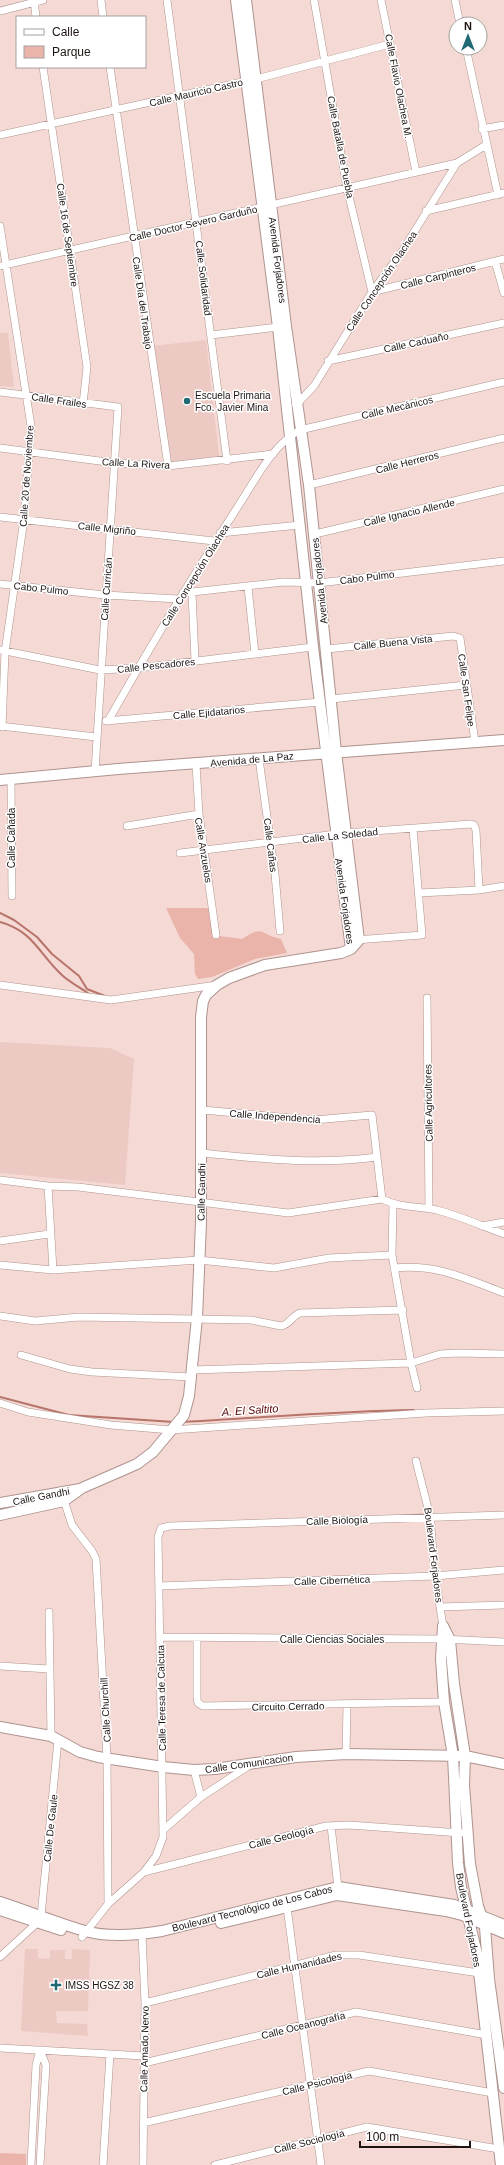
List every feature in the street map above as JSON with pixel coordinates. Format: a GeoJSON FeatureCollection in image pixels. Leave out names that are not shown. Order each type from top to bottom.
{"type":"FeatureCollection","features":[{"type":"Feature","properties":{"kind":"street"},"geometry":{"type":"LineString","coordinates":[[0,11],[34,1],[43,0]]}},
{"type":"Feature","properties":{"kind":"street"},"geometry":{"type":"LineString","coordinates":[[101,0],[103,16]]}},
{"type":"Feature","properties":{"kind":"street","name":"Calle Solidaridad"},"geometry":{"type":"LineString","coordinates":[[167,0],[227,461]]}},
{"type":"Feature","properties":{"kind":"street","name":"Avenida Forjadores"},"geometry":{"type":"LineString","coordinates":[[236,0],[251,80],[267,206],[296,405],[295,432],[300,525],[306,583],[326,753],[341,834]]}},
{"type":"Feature","properties":{"kind":"street","name":"Avenida Forjadores"},"geometry":{"type":"LineString","coordinates":[[246,0],[251,80]]}},
{"type":"Feature","properties":{"kind":"street","name":"Calle Batalla de Puebla"},"geometry":{"type":"LineString","coordinates":[[314,0],[348,188],[372,292]]}},
{"type":"Feature","properties":{"kind":"street","name":"Calle Flavio Olachea M."},"geometry":{"type":"LineString","coordinates":[[381,0],[416,172]]}},
{"type":"Feature","properties":{"kind":"street"},"geometry":{"type":"LineString","coordinates":[[455,0],[458,16]]}},
{"type":"Feature","properties":{"kind":"street"},"geometry":{"type":"LineString","coordinates":[[34,1],[36,16]]}},
{"type":"Feature","properties":{"kind":"street","name":"Calle Mauricio Castro"},"geometry":{"type":"LineString","coordinates":[[0,135],[251,80],[390,44]]}},
{"type":"Feature","properties":{"kind":"street"},"geometry":{"type":"LineString","coordinates":[[426,211],[501,194],[482,129],[468,56]]}},
{"type":"Feature","properties":{"kind":"street","name":"Calle 16 de Septiembre"},"geometry":{"type":"LineString","coordinates":[[43,68],[87,367],[83,404]]}},
{"type":"Feature","properties":{"kind":"street","name":"Calle Día del Trabajo"},"geometry":{"type":"LineString","coordinates":[[110,68],[133,236],[168,466]]}},
{"type":"Feature","properties":{"kind":"street"},"geometry":{"type":"LineString","coordinates":[[482,129],[504,125]]}},
{"type":"Feature","properties":{"kind":"street","name":"Calle Concepción Olachea"},"geometry":{"type":"LineString","coordinates":[[296,405],[314,386],[328,361],[372,292],[397,260],[457,163],[486,145]]}},
{"type":"Feature","properties":{"kind":"street","name":"Calle Doctor Severo Garduño"},"geometry":{"type":"LineString","coordinates":[[3,266],[457,163]]}},
{"type":"Feature","properties":{"kind":"street","name":"Avenida Forjadores"},"geometry":{"type":"LineString","coordinates":[[267,206],[278,327],[295,432],[309,486],[315,534],[336,752],[341,834],[353,943]]}},
{"type":"Feature","properties":{"kind":"street","name":"Calle 20 de Noviembre"},"geometry":{"type":"LineString","coordinates":[[0,226],[3,266],[31,426],[24,519],[3,651],[1,727]]}},
{"type":"Feature","properties":{"kind":"street","name":"Calle Carpinteros"},"geometry":{"type":"LineString","coordinates":[[372,292],[504,259]]}},
{"type":"Feature","properties":{"kind":"street"},"geometry":{"type":"LineString","coordinates":[[495,261],[504,293]]}},
{"type":"Feature","properties":{"kind":"street","name":"Calle Caduaño"},"geometry":{"type":"LineString","coordinates":[[328,361],[504,323]]}},
{"type":"Feature","properties":{"kind":"street"},"geometry":{"type":"LineString","coordinates":[[211,335],[278,327]]}},
{"type":"Feature","properties":{"kind":"street","name":"Calle Mecánicos"},"geometry":{"type":"LineString","coordinates":[[295,432],[504,382]]}},
{"type":"Feature","properties":{"kind":"street","name":"Calle Frailes"},"geometry":{"type":"LineString","coordinates":[[0,392],[83,404],[118,407]]}},
{"type":"Feature","properties":{"kind":"street","name":"Calle Curricán"},"geometry":{"type":"LineString","coordinates":[[94,771],[118,407]]}},
{"type":"Feature","properties":{"kind":"street","name":"Calle Concepción Olachea"},"geometry":{"type":"LineString","coordinates":[[108,721],[180,596],[214,541],[272,454],[295,432]]}},
{"type":"Feature","properties":{"kind":"street","name":"Calle Herreros"},"geometry":{"type":"LineString","coordinates":[[309,486],[504,438]]}},
{"type":"Feature","properties":{"kind":"street","name":"Calle La Rivera"},"geometry":{"type":"LineString","coordinates":[[0,448],[29,453],[115,463],[168,466],[227,461],[272,454]]}},
{"type":"Feature","properties":{"kind":"street","name":"Calle Ignacio Allende"},"geometry":{"type":"LineString","coordinates":[[315,534],[504,489]]}},
{"type":"Feature","properties":{"kind":"street","name":"Calle Migriño"},"geometry":{"type":"LineString","coordinates":[[0,517],[109,528],[214,541]]}},
{"type":"Feature","properties":{"kind":"street"},"geometry":{"type":"LineString","coordinates":[[220,533],[300,525]]}},
{"type":"Feature","properties":{"kind":"street","name":"Cabo Pulmo"},"geometry":{"type":"LineString","coordinates":[[0,584],[105,595],[180,596],[192,593],[284,582],[319,583],[504,561]]}},
{"type":"Feature","properties":{"kind":"street"},"geometry":{"type":"LineString","coordinates":[[248,587],[256,654]]}},
{"type":"Feature","properties":{"kind":"street"},"geometry":{"type":"LineString","coordinates":[[192,593],[195,660]]}},
{"type":"Feature","properties":{"kind":"street","name":"Calle Buena Vista"},"geometry":{"type":"LineString","coordinates":[[327,650],[453,636],[460,638]]}},
{"type":"Feature","properties":{"kind":"street","name":"Calle San Felipe"},"geometry":{"type":"LineString","coordinates":[[460,638],[475,742]]}},
{"type":"Feature","properties":{"kind":"street","name":"Calle Pescadores"},"geometry":{"type":"LineString","coordinates":[[3,651],[100,670],[139,668],[195,660],[313,647]]}},
{"type":"Feature","properties":{"kind":"street"},"geometry":{"type":"LineString","coordinates":[[331,699],[466,685]]}},
{"type":"Feature","properties":{"kind":"street","name":"Calle Ejidatarios"},"geometry":{"type":"LineString","coordinates":[[97,722],[320,702]]}},
{"type":"Feature","properties":{"kind":"street"},"geometry":{"type":"LineString","coordinates":[[1,727],[96,737]]}},
{"type":"Feature","properties":{"kind":"street","name":"Avenida de La Paz"},"geometry":{"type":"LineString","coordinates":[[0,780],[94,771],[504,740]]}},
{"type":"Feature","properties":{"kind":"street","name":"Calle Cañas"},"geometry":{"type":"LineString","coordinates":[[259,759],[271,842],[280,931]]}},
{"type":"Feature","properties":{"kind":"street","name":"Calle Anzuelos"},"geometry":{"type":"LineString","coordinates":[[196,764],[199,814],[216,935]]}},
{"type":"Feature","properties":{"kind":"street","name":"Calle Cañada"},"geometry":{"type":"LineString","coordinates":[[11,780],[12,896]]}},
{"type":"Feature","properties":{"kind":"street"},"geometry":{"type":"LineString","coordinates":[[128,826],[199,814]]}},
{"type":"Feature","properties":{"kind":"street","name":"Calle La Soledad"},"geometry":{"type":"LineString","coordinates":[[180,853],[341,834],[467,824],[474,825],[476,830],[479,890]]}},
{"type":"Feature","properties":{"kind":"street"},"geometry":{"type":"LineString","coordinates":[[353,943],[422,935],[413,829]]}},
{"type":"Feature","properties":{"kind":"street"},"geometry":{"type":"LineString","coordinates":[[418,893],[479,890],[504,886]]}},
{"type":"Feature","properties":{"kind":"street","name":"Calle Gandhi"},"geometry":{"type":"LineString","coordinates":[[0,1515],[63,1496],[137,1464],[152,1452],[184,1415],[188,1405],[197,1318],[201,1202],[201,1009],[206,995],[217,985],[265,964],[341,953],[353,943]]}},
{"type":"Feature","properties":{"kind":"street"},"geometry":{"type":"LineString","coordinates":[[0,985],[111,1000],[217,985]]}},
{"type":"Feature","properties":{"kind":"street","name":"Calle Agricultores"},"geometry":{"type":"LineString","coordinates":[[427,998],[429,1209]]}},
{"type":"Feature","properties":{"kind":"street","name":"Calle Independencia"},"geometry":{"type":"LineString","coordinates":[[202,1110],[314,1120],[372,1115],[377,1157]]}},
{"type":"Feature","properties":{"kind":"street"},"geometry":{"type":"LineString","coordinates":[[201,1153],[298,1162],[338,1162],[377,1157],[382,1199]]}},
{"type":"Feature","properties":{"kind":"street"},"geometry":{"type":"LineString","coordinates":[[0,1180],[48,1186],[78,1187],[288,1213],[382,1199],[393,1204],[429,1209],[454,1215],[504,1234]]}},
{"type":"Feature","properties":{"kind":"street"},"geometry":{"type":"LineString","coordinates":[[48,1186],[53,1270]]}},
{"type":"Feature","properties":{"kind":"street"},"geometry":{"type":"LineString","coordinates":[[393,1204],[392,1255],[403,1310],[411,1363],[417,1388]]}},
{"type":"Feature","properties":{"kind":"street"},"geometry":{"type":"LineString","coordinates":[[482,1226],[504,1222]]}},
{"type":"Feature","properties":{"kind":"street"},"geometry":{"type":"LineString","coordinates":[[0,1241],[50,1234]]}},
{"type":"Feature","properties":{"kind":"street"},"geometry":{"type":"LineString","coordinates":[[0,1266],[53,1270],[199,1260],[274,1268],[329,1258],[392,1255]]}},
{"type":"Feature","properties":{"kind":"street"},"geometry":{"type":"LineString","coordinates":[[394,1268],[412,1266],[438,1269],[504,1293]]}},
{"type":"Feature","properties":{"kind":"street"},"geometry":{"type":"LineString","coordinates":[[0,1316],[35,1321],[79,1317],[197,1318],[251,1320],[282,1326],[286,1325],[295,1315],[300,1314],[403,1310]]}},
{"type":"Feature","properties":{"kind":"street"},"geometry":{"type":"LineString","coordinates":[[21,1355],[70,1369],[92,1372],[191,1373],[411,1363],[440,1354],[451,1353],[504,1354]]}},
{"type":"Feature","properties":{"kind":"street"},"geometry":{"type":"LineString","coordinates":[[0,1403],[28,1412],[111,1425],[171,1430],[426,1413],[504,1411]]}},
{"type":"Feature","properties":{"kind":"street","name":"Boulevard Forjadores"},"geometry":{"type":"LineString","coordinates":[[416,1461],[430,1516],[435,1576],[465,1756],[464,1785],[472,1882],[485,1927],[489,1979],[501,2040],[504,2088]]}},
{"type":"Feature","properties":{"kind":"street","name":"Calle Gandhi"},"geometry":{"type":"LineString","coordinates":[[0,1503],[63,1496]]}},
{"type":"Feature","properties":{"kind":"street","name":"Calle Churchill"},"geometry":{"type":"LineString","coordinates":[[63,1496],[72,1525],[92,1551],[96,1559],[107,1758],[108,1904]]}},
{"type":"Feature","properties":{"kind":"street","name":"Calle Biología"},"geometry":{"type":"LineString","coordinates":[[170,1526],[430,1516],[504,1515]]}},
{"type":"Feature","properties":{"kind":"street","name":"Calle Teresa de Calcuta"},"geometry":{"type":"LineString","coordinates":[[144,1872],[160,1849],[163,1830],[158,1534],[161,1528],[170,1526]]}},
{"type":"Feature","properties":{"kind":"street","name":"Calle Cibernética"},"geometry":{"type":"LineString","coordinates":[[159,1586],[435,1576],[504,1570]]}},
{"type":"Feature","properties":{"kind":"street"},"geometry":{"type":"LineString","coordinates":[[440,1607],[504,1605]]}},
{"type":"Feature","properties":{"kind":"street","name":"Calle De Gaule"},"geometry":{"type":"LineString","coordinates":[[39,1919],[55,1738],[49,1669],[49,1612]]}},
{"type":"Feature","properties":{"kind":"street","name":"Calle Ciencias Sociales"},"geometry":{"type":"LineString","coordinates":[[160,1637],[504,1642]]}},
{"type":"Feature","properties":{"kind":"street","name":"Circuito Cerrado"},"geometry":{"type":"LineString","coordinates":[[197,1638],[197,1695],[200,1705],[208,1707],[444,1702]]}},
{"type":"Feature","properties":{"kind":"street","name":"Boulevard Forjadores"},"geometry":{"type":"LineString","coordinates":[[446,1640],[444,1702],[453,1756],[456,1833],[461,1886],[475,1939],[501,2165]]}},
{"type":"Feature","properties":{"kind":"street"},"geometry":{"type":"LineString","coordinates":[[0,1666],[49,1669]]}},
{"type":"Feature","properties":{"kind":"street"},"geometry":{"type":"LineString","coordinates":[[346,1754],[347,1705]]}},
{"type":"Feature","properties":{"kind":"street","name":"Calle Comunicacion"},"geometry":{"type":"LineString","coordinates":[[0,1727],[55,1738],[80,1752],[107,1758],[163,1767],[194,1770],[250,1765],[296,1757],[346,1754],[465,1756],[504,1764]]}},
{"type":"Feature","properties":{"kind":"street"},"geometry":{"type":"LineString","coordinates":[[163,1830],[201,1797],[250,1765]]}},
{"type":"Feature","properties":{"kind":"street"},"geometry":{"type":"LineString","coordinates":[[194,1770],[201,1797]]}},
{"type":"Feature","properties":{"kind":"street"},"geometry":{"type":"LineString","coordinates":[[332,1826],[338,1887]]}},
{"type":"Feature","properties":{"kind":"street","name":"Calle Geología"},"geometry":{"type":"LineString","coordinates":[[108,1904],[144,1872],[332,1826],[467,1834]]}},
{"type":"Feature","properties":{"kind":"street","name":"Boulevard Tecnológico de Los Cabos"},"geometry":{"type":"LineString","coordinates":[[142,1937],[338,1887],[434,1901],[468,1915],[485,1927],[504,1934]]}},
{"type":"Feature","properties":{"kind":"street","name":"Boulevard Tecnológico de Los Cabos"},"geometry":{"type":"LineString","coordinates":[[0,1902],[39,1919],[107,1941],[142,1937],[164,1937],[328,1896],[342,1895],[481,1916],[504,1925]]}},
{"type":"Feature","properties":{"kind":"street"},"geometry":{"type":"LineString","coordinates":[[84,1934],[108,1904]]}},
{"type":"Feature","properties":{"kind":"street"},"geometry":{"type":"LineString","coordinates":[[287,1907],[321,2165]]}},
{"type":"Feature","properties":{"kind":"street","name":"Boulevard Tecnológico de Los Cabos"},"geometry":{"type":"LineString","coordinates":[[0,1910],[39,1919]]}},
{"type":"Feature","properties":{"kind":"street"},"geometry":{"type":"LineString","coordinates":[[0,1957],[39,1919]]}},
{"type":"Feature","properties":{"kind":"street","name":"Calle Amado Nervo"},"geometry":{"type":"LineString","coordinates":[[142,1937],[145,2003],[142,2165]]}},
{"type":"Feature","properties":{"kind":"street","name":"Calle Humanidades"},"geometry":{"type":"LineString","coordinates":[[145,2003],[336,1955],[348,1954],[479,1973]]}},
{"type":"Feature","properties":{"kind":"street","name":"Calle Oceanografía"},"geometry":{"type":"LineString","coordinates":[[0,2048],[110,2054],[144,2060],[303,2026],[356,2012],[487,2035]]}},
{"type":"Feature","properties":{"kind":"street"},"geometry":{"type":"LineString","coordinates":[[31,2165],[36,2065],[40,2050]]}},
{"type":"Feature","properties":{"kind":"street"},"geometry":{"type":"LineString","coordinates":[[40,2050],[46,2065],[40,2165]]}},
{"type":"Feature","properties":{"kind":"street"},"geometry":{"type":"LineString","coordinates":[[103,2165],[110,2054]]}},
{"type":"Feature","properties":{"kind":"street","name":"Calle Psicología"},"geometry":{"type":"LineString","coordinates":[[143,2123],[369,2072],[493,2093]]}},
{"type":"Feature","properties":{"kind":"street","name":"Calle Sociología"},"geometry":{"type":"LineString","coordinates":[[215,2165],[367,2128],[498,2149]]}},
{"type":"Feature","properties":{"kind":"shaded area"},"geometry":{"type":"Polygon","coordinates":[[[0,333],[8,333],[14,387],[0,386],[0,333]]]}},
{"type":"Feature","properties":{"kind":"shaded area","name":"Escuela Primaria Fco. Javier Mina"},"geometry":{"type":"Polygon","coordinates":[[[206,340],[219,456],[171,462],[152,346],[206,340]]]}},
{"type":"Feature","properties":{"kind":"shaded area"},"geometry":{"type":"Polygon","coordinates":[[[0,1042],[110,1048],[134,1059],[125,1185],[0,1173],[0,1042]]]}},
{"type":"Feature","properties":{"kind":"shaded area","name":"IMSS HGSZ 38"},"geometry":{"type":"Polygon","coordinates":[[[25,1949],[38,1949],[38,1958],[50,1959],[50,1950],[65,1950],[65,1959],[72,1959],[72,1949],[90,1950],[88,2011],[56,2011],[57,2023],[87,2024],[88,2036],[21,2031],[25,1949]]]}},
{"type":"Feature","properties":{"kind":"green space"},"geometry":{"type":"Polygon","coordinates":[[[166,908],[211,908],[212,935],[242,939],[258,931],[281,939],[287,953],[255,959],[212,977],[198,979],[195,974],[194,954],[180,938],[166,908]]]}},
{"type":"Feature","properties":{"kind":"green space"},"geometry":{"type":"Polygon","coordinates":[[[0,2153],[26,2154],[26,2165],[0,2165],[0,2153]]]}},
{"type":"Feature","properties":{"kind":"waterway"},"geometry":{"type":"LineString","coordinates":[[0,913],[14,920],[37,937],[52,954],[79,976],[87,989],[105,996]]}},
{"type":"Feature","properties":{"kind":"waterway"},"geometry":{"type":"LineString","coordinates":[[0,922],[21,931],[36,945],[63,976],[89,994]]}},
{"type":"Feature","properties":{"kind":"waterway","name":"A. El Saltito"},"geometry":{"type":"LineString","coordinates":[[0,1397],[69,1415],[174,1422]]}},
{"type":"Feature","properties":{"kind":"waterway","name":"A. El Saltito"},"geometry":{"type":"LineString","coordinates":[[183,1422],[327,1413],[414,1410]]}},
{"type":"Feature","properties":{"kind":"place","name":"Escuela Primaria Fco. Javier Mina"},"geometry":{"type":"Point","coordinates":[187,401]}},
{"type":"Feature","properties":{"kind":"place","name":"IMSS HGSZ 38"},"geometry":{"type":"Point","coordinates":[56,1985]}}]}
